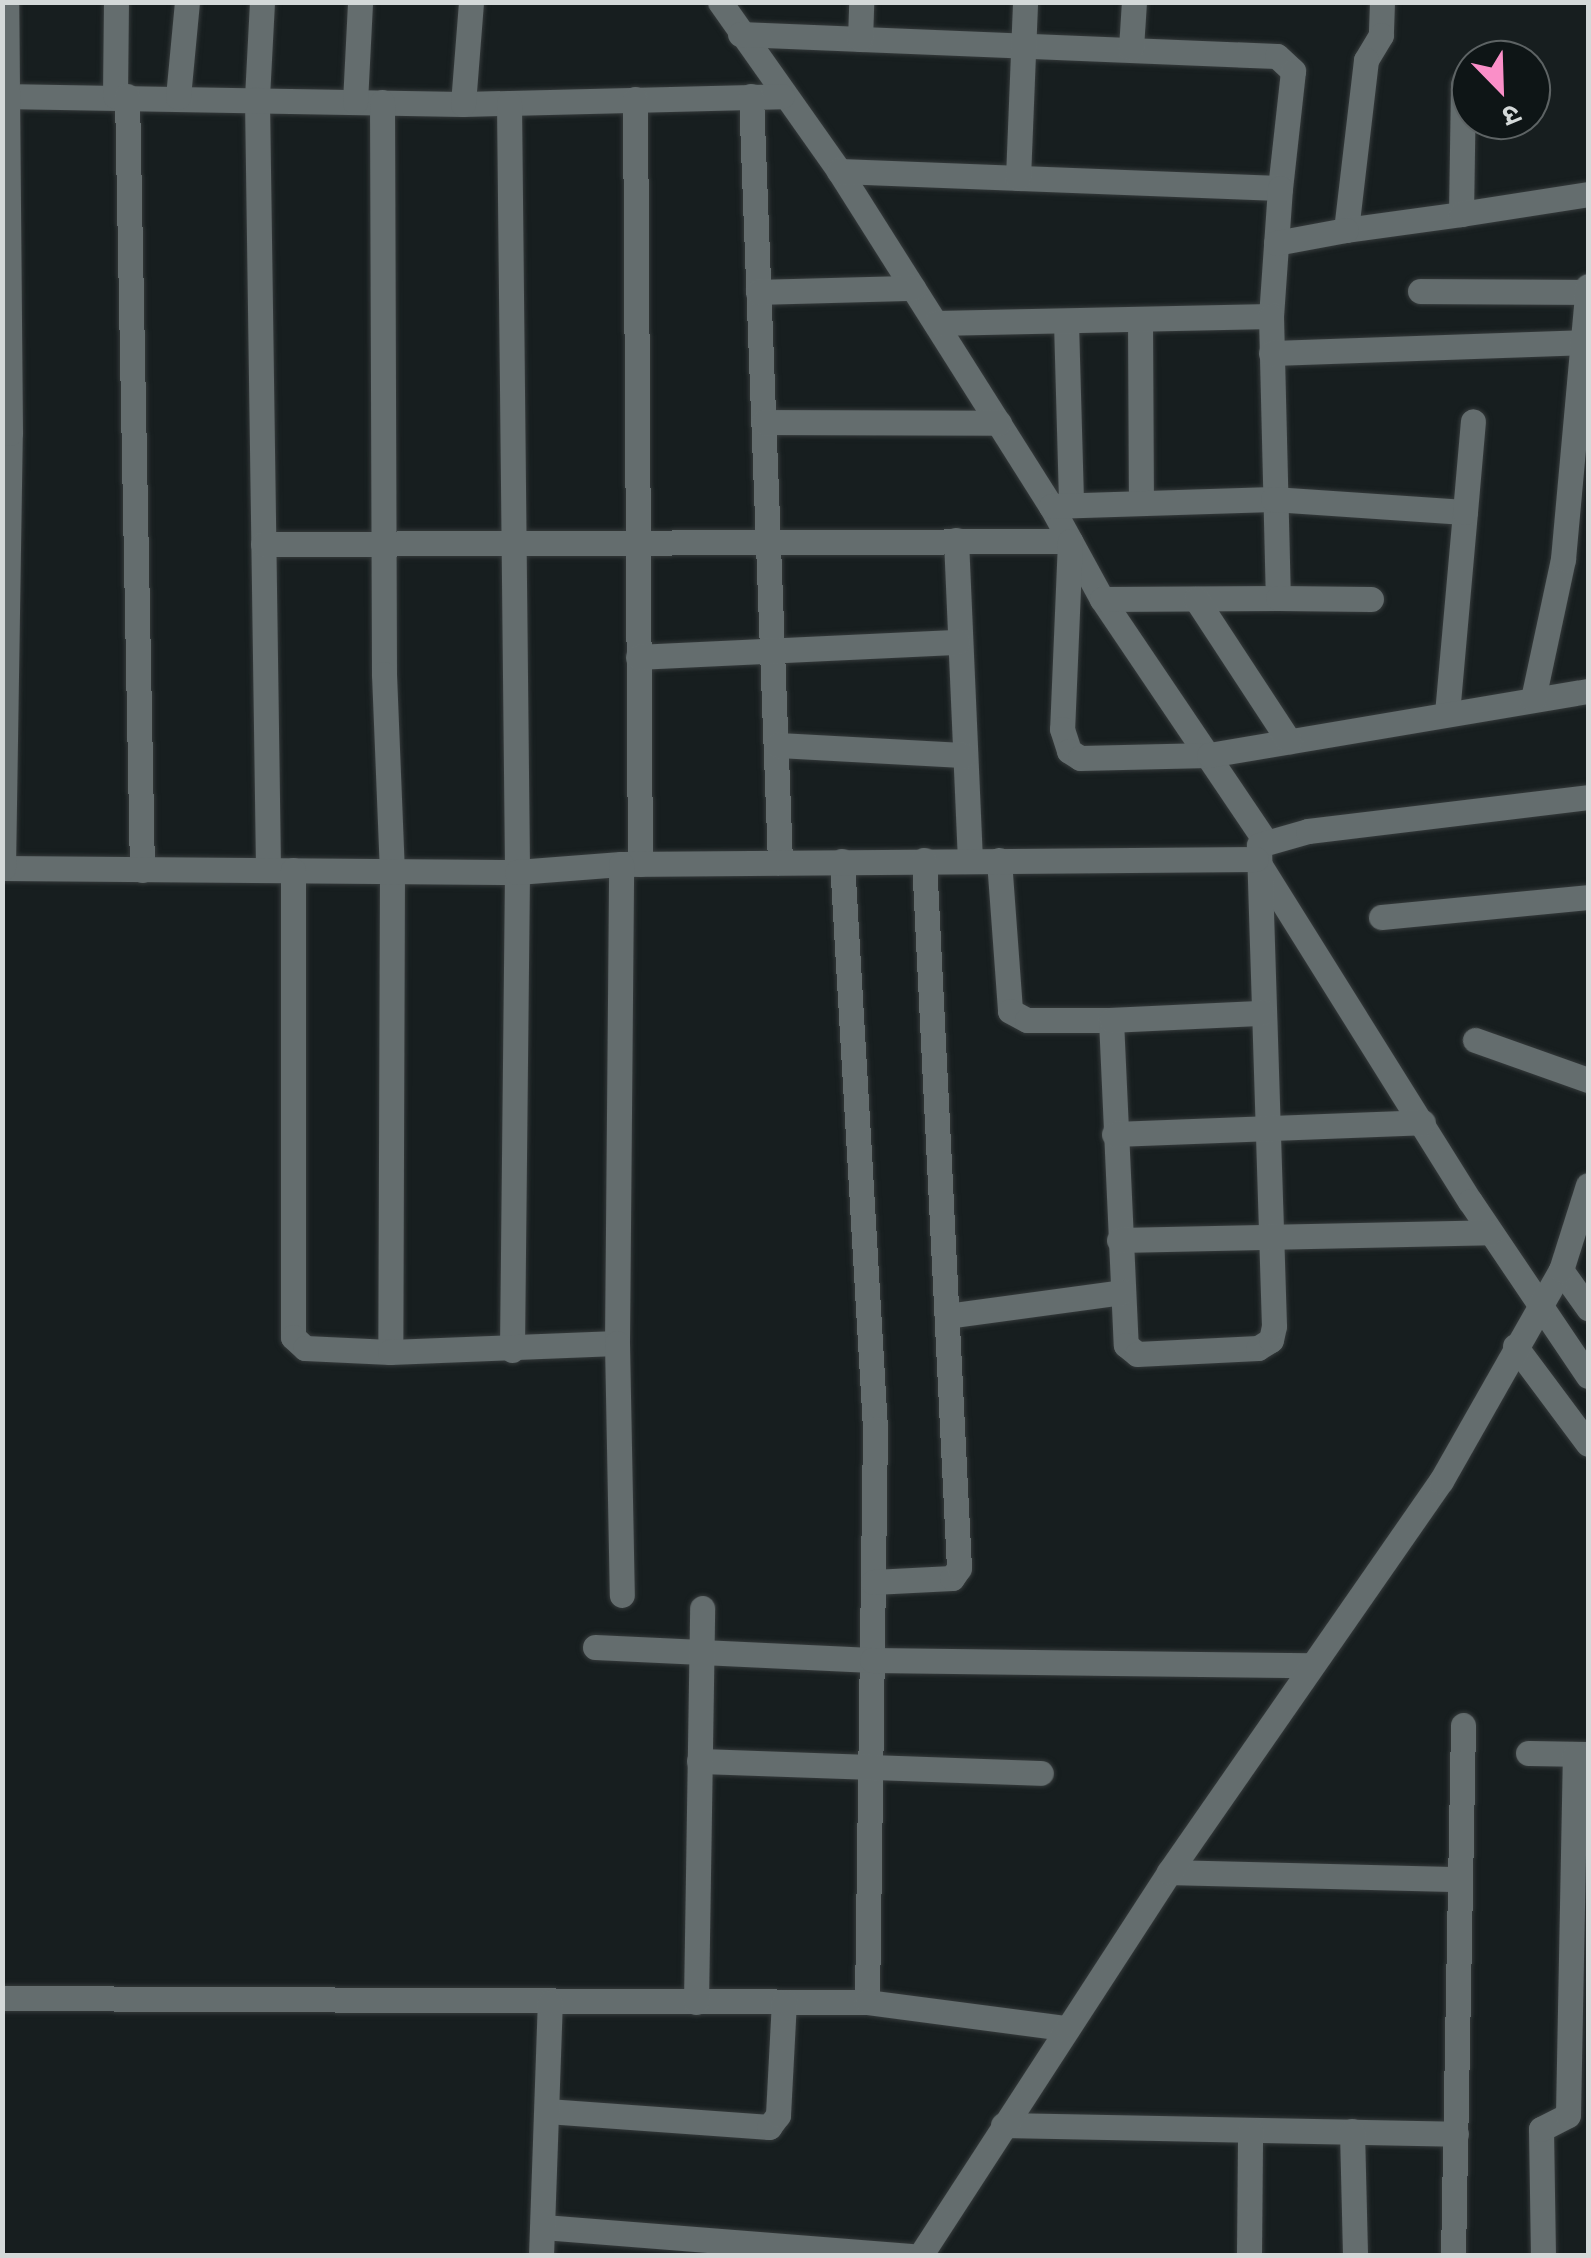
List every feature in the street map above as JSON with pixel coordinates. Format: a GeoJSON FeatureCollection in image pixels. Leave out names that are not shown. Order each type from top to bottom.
{"type":"FeatureCollection","features":[{"type":"Feature","properties":{"kind":"street"},"geometry":{"type":"LineString","coordinates":[[6,2],[10,434],[3,868],[517,872],[631,864],[999,860],[1260,850],[1588,798]]}},
{"type":"Feature","properties":{"kind":"street"},"geometry":{"type":"LineString","coordinates":[[116,2],[142,870]]}},
{"type":"Feature","properties":{"kind":"street"},"geometry":{"type":"LineString","coordinates":[[178,97],[187,2]]}},
{"type":"Feature","properties":{"kind":"street"},"geometry":{"type":"LineString","coordinates":[[262,2],[256,99],[263,544],[280,870],[293,1337],[306,1348],[390,1352],[616,1343]]}},
{"type":"Feature","properties":{"kind":"street"},"geometry":{"type":"LineString","coordinates":[[355,102],[360,2]]}},
{"type":"Feature","properties":{"kind":"street"},"geometry":{"type":"LineString","coordinates":[[463,104],[471,2]]}},
{"type":"Feature","properties":{"kind":"street"},"geometry":{"type":"LineString","coordinates":[[720,2],[782,96],[839,171],[999,424],[1061,506]]}},
{"type":"Feature","properties":{"kind":"street"},"geometry":{"type":"LineString","coordinates":[[860,39],[861,2]]}},
{"type":"Feature","properties":{"kind":"street"},"geometry":{"type":"LineString","coordinates":[[1018,178],[1025,2]]}},
{"type":"Feature","properties":{"kind":"street"},"geometry":{"type":"LineString","coordinates":[[1131,48],[1134,2]]}},
{"type":"Feature","properties":{"kind":"street"},"geometry":{"type":"LineString","coordinates":[[1346,230],[1366,60],[1380,35],[1382,2]]}},
{"type":"Feature","properties":{"kind":"street"},"geometry":{"type":"LineString","coordinates":[[740,34],[1131,48],[1286,58],[1293,71],[1271,316],[1272,499],[1278,598]]}},
{"type":"Feature","properties":{"kind":"street"},"geometry":{"type":"LineString","coordinates":[[4,96],[463,104],[782,96]]}},
{"type":"Feature","properties":{"kind":"street"},"geometry":{"type":"LineString","coordinates":[[751,96],[768,543],[776,651],[780,862]]}},
{"type":"Feature","properties":{"kind":"street"},"geometry":{"type":"LineString","coordinates":[[622,1595],[616,1343],[638,658],[635,100]]}},
{"type":"Feature","properties":{"kind":"street"},"geometry":{"type":"LineString","coordinates":[[382,102],[384,548],[392,871],[390,1352]]}},
{"type":"Feature","properties":{"kind":"street"},"geometry":{"type":"LineString","coordinates":[[509,103],[517,872],[512,1350]]}},
{"type":"Feature","properties":{"kind":"street"},"geometry":{"type":"LineString","coordinates":[[1461,214],[1462,140]]}},
{"type":"Feature","properties":{"kind":"street"},"geometry":{"type":"LineString","coordinates":[[839,171],[1280,188]]}},
{"type":"Feature","properties":{"kind":"street"},"geometry":{"type":"LineString","coordinates":[[1276,243],[1588,194]]}},
{"type":"Feature","properties":{"kind":"street"},"geometry":{"type":"LineString","coordinates":[[758,292],[913,288]]}},
{"type":"Feature","properties":{"kind":"street"},"geometry":{"type":"LineString","coordinates":[[1420,291],[1588,289],[1584,393],[1563,559],[1533,699]]}},
{"type":"Feature","properties":{"kind":"street"},"geometry":{"type":"LineString","coordinates":[[936,322],[1271,316]]}},
{"type":"Feature","properties":{"kind":"street"},"geometry":{"type":"LineString","coordinates":[[1140,318],[1140,501]]}},
{"type":"Feature","properties":{"kind":"street"},"geometry":{"type":"LineString","coordinates":[[1066,322],[1061,506],[1070,541],[1102,599],[1208,756],[1260,850],[1490,1232],[1559,1277],[1588,1308]]}},
{"type":"Feature","properties":{"kind":"street"},"geometry":{"type":"LineString","coordinates":[[1271,353],[1583,342]]}},
{"type":"Feature","properties":{"kind":"street"},"geometry":{"type":"LineString","coordinates":[[763,422],[999,424]]}},
{"type":"Feature","properties":{"kind":"street"},"geometry":{"type":"LineString","coordinates":[[1447,712],[1474,422]]}},
{"type":"Feature","properties":{"kind":"street"},"geometry":{"type":"LineString","coordinates":[[1061,506],[1272,499],[1466,512]]}},
{"type":"Feature","properties":{"kind":"street"},"geometry":{"type":"LineString","coordinates":[[956,540],[970,860]]}},
{"type":"Feature","properties":{"kind":"street"},"geometry":{"type":"LineString","coordinates":[[263,544],[384,548],[1070,541]]}},
{"type":"Feature","properties":{"kind":"street"},"geometry":{"type":"LineString","coordinates":[[1070,541],[1062,728],[1068,751],[1090,758],[1208,756],[1447,712],[1588,691]]}},
{"type":"Feature","properties":{"kind":"street"},"geometry":{"type":"LineString","coordinates":[[1102,599],[1371,599]]}},
{"type":"Feature","properties":{"kind":"street"},"geometry":{"type":"LineString","coordinates":[[1196,599],[1290,740]]}},
{"type":"Feature","properties":{"kind":"street"},"geometry":{"type":"LineString","coordinates":[[638,658],[958,642]]}},
{"type":"Feature","properties":{"kind":"street"},"geometry":{"type":"LineString","coordinates":[[777,745],[964,755]]}},
{"type":"Feature","properties":{"kind":"street"},"geometry":{"type":"LineString","coordinates":[[1110,1020],[1122,1292],[1131,1352],[1265,1346],[1274,1326],[1260,850]]}},
{"type":"Feature","properties":{"kind":"street"},"geometry":{"type":"LineString","coordinates":[[873,1582],[947,1579],[958,1572],[924,860]]}},
{"type":"Feature","properties":{"kind":"street"},"geometry":{"type":"LineString","coordinates":[[999,860],[1010,1011],[1027,1020],[1262,1013]]}},
{"type":"Feature","properties":{"kind":"street"},"geometry":{"type":"LineString","coordinates":[[842,861],[875,1429],[867,2002]]}},
{"type":"Feature","properties":{"kind":"street"},"geometry":{"type":"LineString","coordinates":[[1381,916],[1588,897]]}},
{"type":"Feature","properties":{"kind":"street"},"geometry":{"type":"LineString","coordinates":[[1475,1040],[1588,1080]]}},
{"type":"Feature","properties":{"kind":"street"},"geometry":{"type":"LineString","coordinates":[[1114,1134],[1423,1122]]}},
{"type":"Feature","properties":{"kind":"street"},"geometry":{"type":"LineString","coordinates":[[920,2256],[1168,1872],[1441,1481],[1559,1277],[1588,1185]]}},
{"type":"Feature","properties":{"kind":"street"},"geometry":{"type":"LineString","coordinates":[[1119,1240],[1273,1241],[1490,1232]]}},
{"type":"Feature","properties":{"kind":"street"},"geometry":{"type":"LineString","coordinates":[[1559,1277],[1588,1376]]}},
{"type":"Feature","properties":{"kind":"street"},"geometry":{"type":"LineString","coordinates":[[947,1316],[1122,1292]]}},
{"type":"Feature","properties":{"kind":"street"},"geometry":{"type":"LineString","coordinates":[[1516,1346],[1588,1444]]}},
{"type":"Feature","properties":{"kind":"street"},"geometry":{"type":"LineString","coordinates":[[696,2002],[702,1608]]}},
{"type":"Feature","properties":{"kind":"street"},"geometry":{"type":"LineString","coordinates":[[595,1647],[872,1660],[1310,1665]]}},
{"type":"Feature","properties":{"kind":"street"},"geometry":{"type":"LineString","coordinates":[[1453,2256],[1463,1726]]}},
{"type":"Feature","properties":{"kind":"street"},"geometry":{"type":"LineString","coordinates":[[1528,1753],[1582,1754],[1579,1992],[1568,2115],[1541,2129],[1543,2256]]}},
{"type":"Feature","properties":{"kind":"street"},"geometry":{"type":"LineString","coordinates":[[699,1760],[870,1762],[1041,1773]]}},
{"type":"Feature","properties":{"kind":"street"},"geometry":{"type":"LineString","coordinates":[[1168,1872],[1460,1880]]}},
{"type":"Feature","properties":{"kind":"street"},"geometry":{"type":"LineString","coordinates":[[2,1998],[867,2002],[1065,2028]]}},
{"type":"Feature","properties":{"kind":"street"},"geometry":{"type":"LineString","coordinates":[[541,2256],[550,2002]]}},
{"type":"Feature","properties":{"kind":"street"},"geometry":{"type":"LineString","coordinates":[[548,2112],[770,2127],[778,2115],[784,2002]]}},
{"type":"Feature","properties":{"kind":"street"},"geometry":{"type":"LineString","coordinates":[[1003,2125],[1456,2134]]}},
{"type":"Feature","properties":{"kind":"street"},"geometry":{"type":"LineString","coordinates":[[1250,2130],[1250,2256]]}},
{"type":"Feature","properties":{"kind":"street"},"geometry":{"type":"LineString","coordinates":[[1352,2132],[1355,2256]]}},
{"type":"Feature","properties":{"kind":"street"},"geometry":{"type":"LineString","coordinates":[[543,2227],[911,2256]]}}]}
